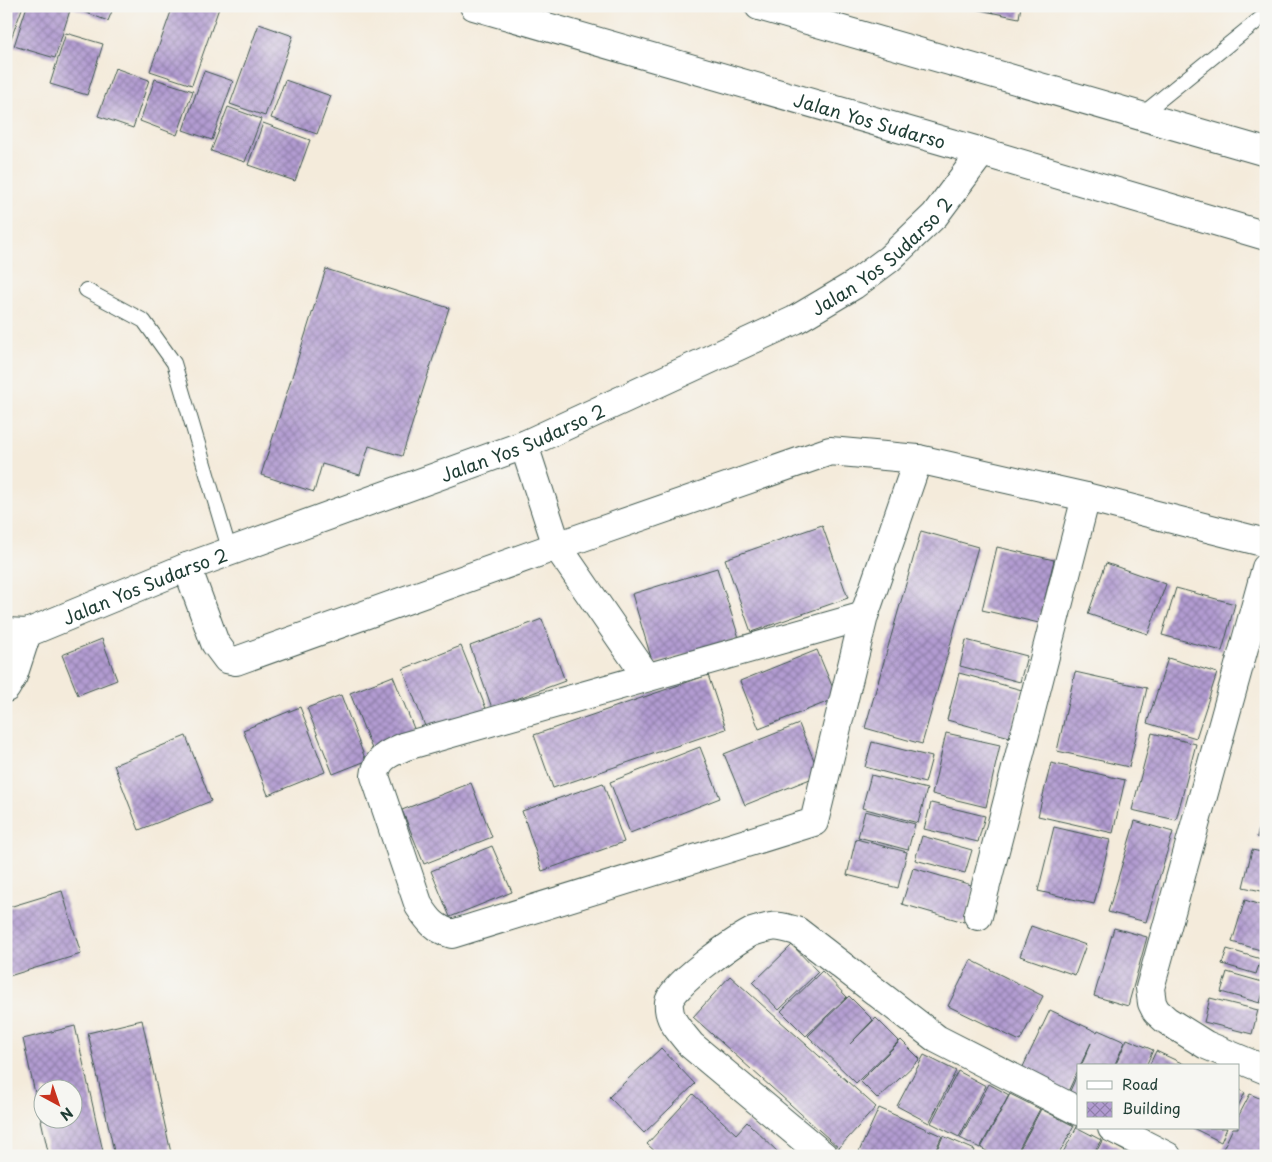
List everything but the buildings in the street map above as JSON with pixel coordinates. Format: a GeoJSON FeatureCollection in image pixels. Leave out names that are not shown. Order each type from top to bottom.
{"type":"FeatureCollection","features":[{"type":"Feature","properties":{"kind":"street","name":"Jalan Yos Sudarso"},"geometry":{"type":"LineString","coordinates":[[474,6],[1266,236]]}},
{"type":"Feature","properties":{"kind":"street"},"geometry":{"type":"LineString","coordinates":[[759,6],[1266,152]]}},
{"type":"Feature","properties":{"kind":"street","name":"Jalan Yos Sudarso 2"},"geometry":{"type":"LineString","coordinates":[[16,632],[187,567],[524,445],[795,320],[854,285],[890,259],[934,215],[982,152]]}},
{"type":"Feature","properties":{"kind":"street"},"geometry":{"type":"LineString","coordinates":[[524,445],[558,546],[647,676]]}},
{"type":"Feature","properties":{"kind":"street"},"geometry":{"type":"LineString","coordinates":[[187,567],[215,643],[228,659],[236,661],[830,451],[918,459],[1086,497],[1266,543]]}},
{"type":"Feature","properties":{"kind":"street"},"geometry":{"type":"LineString","coordinates":[[864,616],[647,676],[406,746],[390,753],[376,768],[375,776],[419,906],[439,930],[452,934],[814,822],[864,616],[918,459]]}},
{"type":"Feature","properties":{"kind":"street"},"geometry":{"type":"LineString","coordinates":[[978,916],[1086,497]]}},
{"type":"Feature","properties":{"kind":"street"},"geometry":{"type":"LineString","coordinates":[[1266,568],[1150,988],[1152,1003],[1156,1011],[1166,1020],[1206,1045],[1266,1070]]}},
{"type":"Feature","properties":{"kind":"street"},"geometry":{"type":"LineString","coordinates":[[6,688],[13,676],[16,632]]}},
{"type":"Feature","properties":{"kind":"street"},"geometry":{"type":"LineString","coordinates":[[824,1156],[691,1045],[675,1025],[669,1012],[669,1000],[681,984],[724,949],[754,932],[773,926],[797,931],[937,1039],[1077,1110]]}},
{"type":"Feature","properties":{"kind":"street"},"geometry":{"type":"LineString","coordinates":[[1116,1130],[1167,1156]]}},
{"type":"Feature","properties":{"kind":"lane"},"geometry":{"type":"LineString","coordinates":[[1139,116],[1266,14]]}},
{"type":"Feature","properties":{"kind":"lane"},"geometry":{"type":"LineString","coordinates":[[86,290],[144,321],[174,363],[230,552]]}}]}
